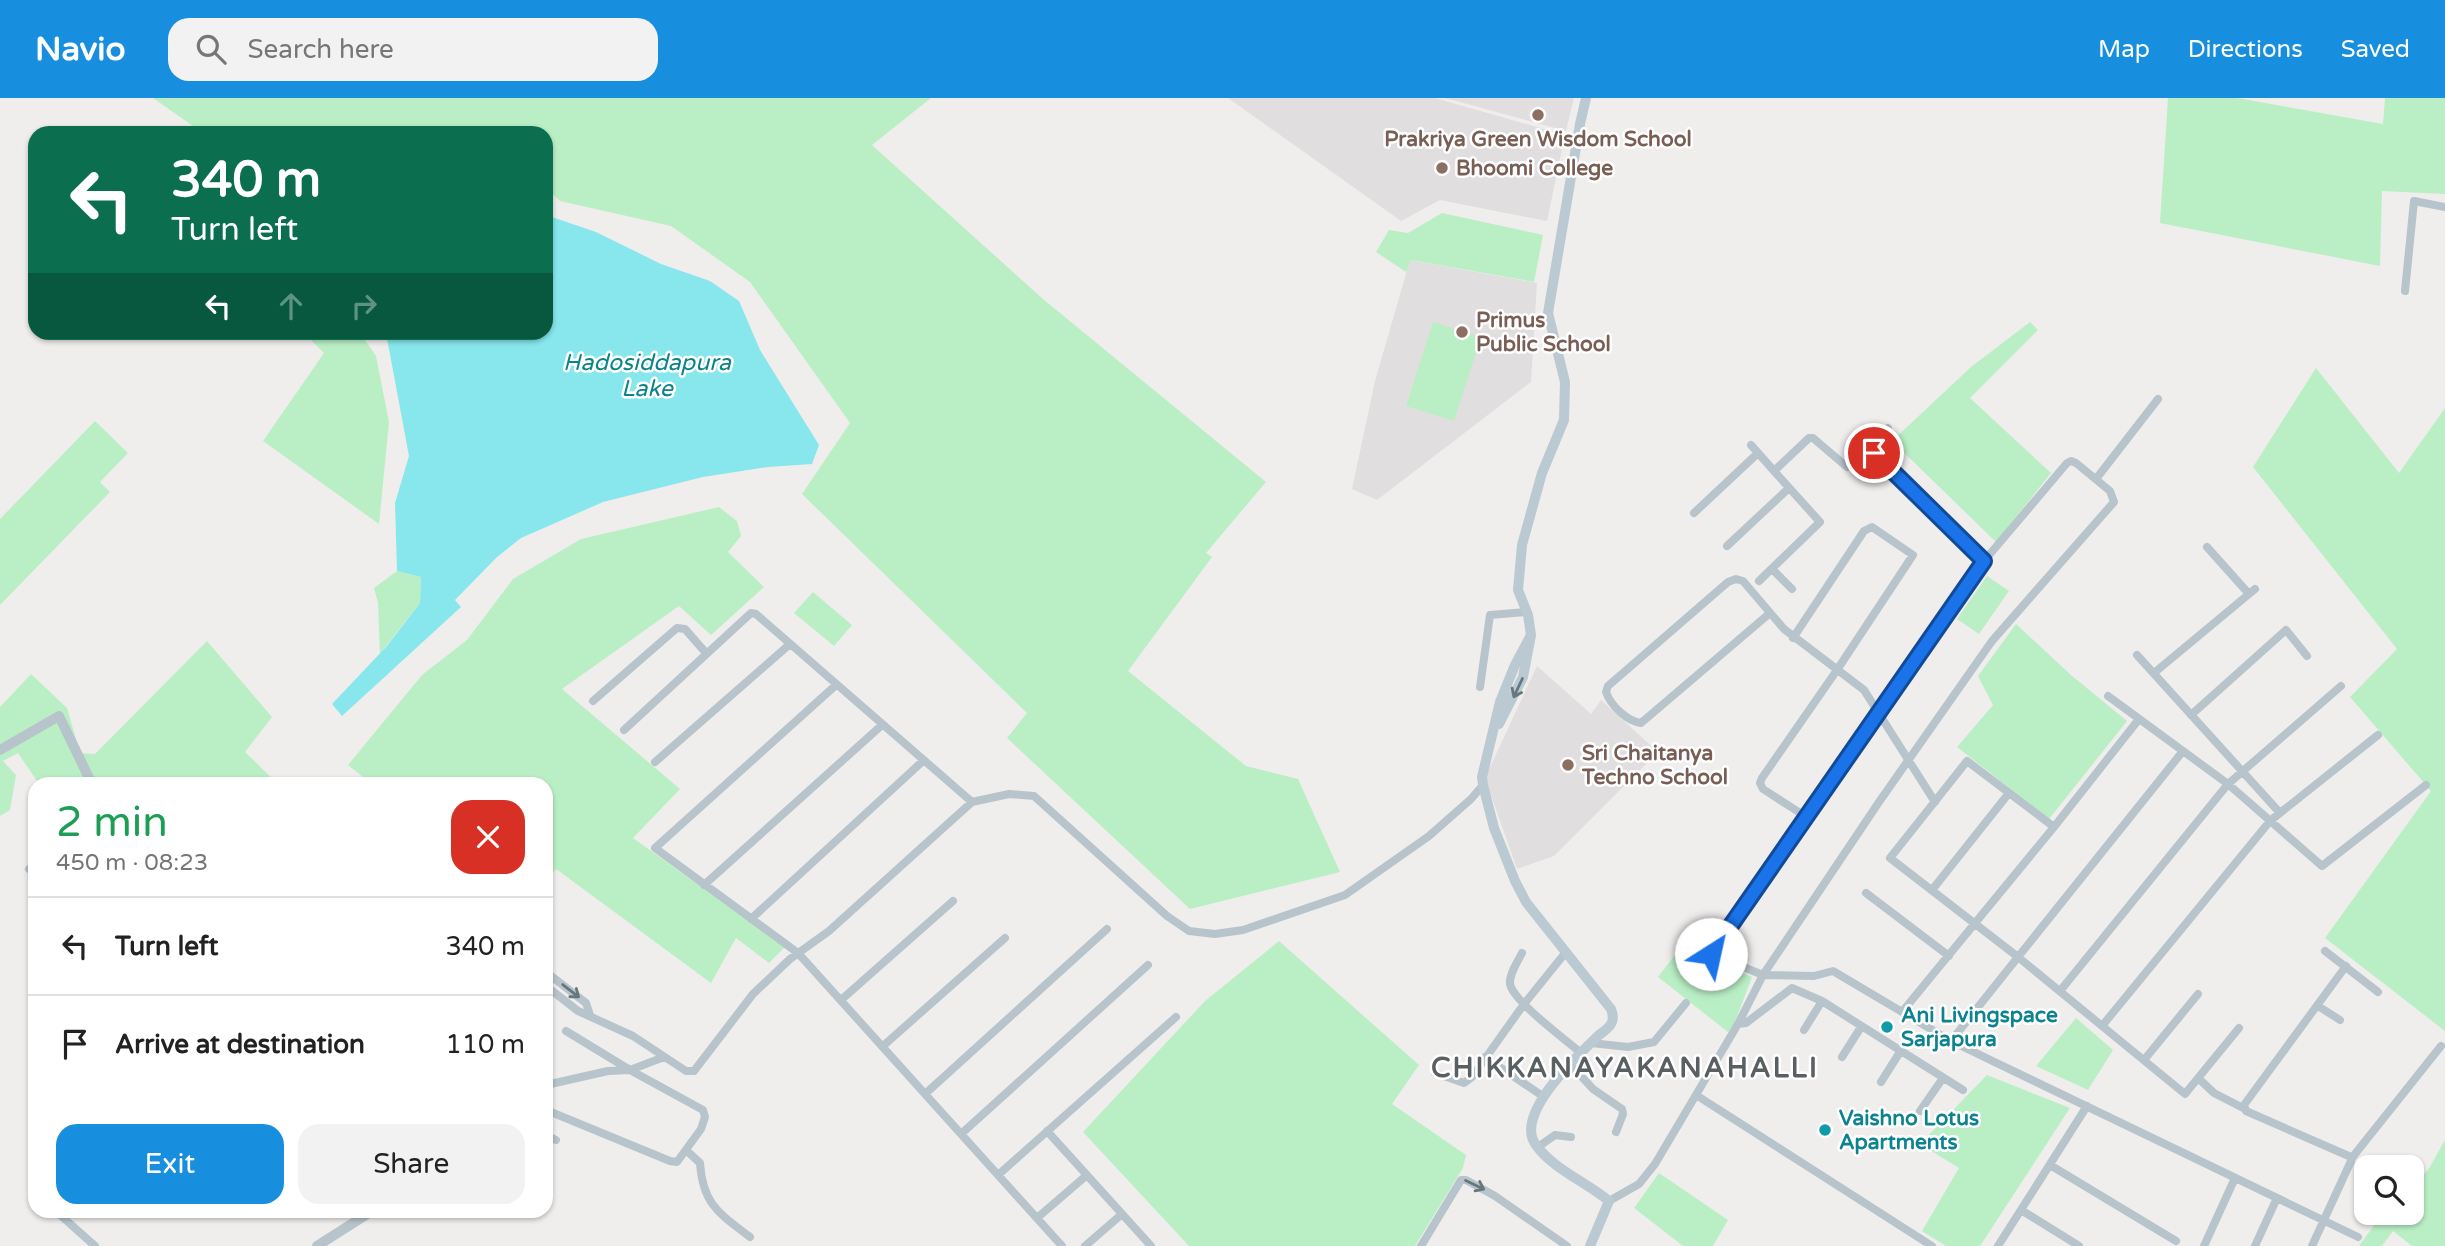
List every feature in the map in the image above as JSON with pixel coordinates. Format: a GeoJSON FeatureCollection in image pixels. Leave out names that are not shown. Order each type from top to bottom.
{"type":"FeatureCollection","features":[{"type":"Feature","properties":{"kind":"main road"},"geometry":{"type":"LineString","coordinates":[[1586,98],[1548,313],[1564,382],[1564,420],[1542,472],[1522,545],[1518,590],[1527,612],[1531,635],[1500,702],[1482,777],[1494,828],[1515,881],[1540,922],[1611,1009],[1613,1015],[1610,1026],[1570,1064],[1544,1097],[1533,1115],[1529,1132],[1545,1156],[1609,1201],[1590,1246]]}},
{"type":"Feature","properties":{"kind":"street"},"geometry":{"type":"LineString","coordinates":[[2404,291],[2414,201],[2445,206]]}},
{"type":"Feature","properties":{"kind":"street"},"geometry":{"type":"LineString","coordinates":[[2096,479],[2158,399]]}},
{"type":"Feature","properties":{"kind":"street"},"geometry":{"type":"LineString","coordinates":[[1774,471],[1811,437],[1847,467],[1888,428]]}},
{"type":"Feature","properties":{"kind":"street"},"geometry":{"type":"LineString","coordinates":[[1751,445],[1820,522],[1759,581]]}},
{"type":"Feature","properties":{"kind":"street"},"geometry":{"type":"LineString","coordinates":[[1868,448],[1984,561]]}},
{"type":"Feature","properties":{"kind":"street"},"geometry":{"type":"LineString","coordinates":[[1694,513],[1758,453]]}},
{"type":"Feature","properties":{"kind":"street"},"geometry":{"type":"LineString","coordinates":[[1609,1201],[1639,1184],[1655,1164],[1738,1024],[1763,975],[1908,760],[1992,642],[2114,502],[2110,491],[2076,463],[2067,463],[1984,561],[1711,954]]}},
{"type":"Feature","properties":{"kind":"street"},"geometry":{"type":"LineString","coordinates":[[1727,546],[1789,488]]}},
{"type":"Feature","properties":{"kind":"street"},"geometry":{"type":"LineString","coordinates":[[1793,638],[1864,531],[1872,527],[1913,555],[1760,783],[1763,789],[1805,817]]}},
{"type":"Feature","properties":{"kind":"street"},"geometry":{"type":"LineString","coordinates":[[2154,673],[2252,591],[2207,547]]}},
{"type":"Feature","properties":{"kind":"street"},"geometry":{"type":"LineString","coordinates":[[1772,569],[1792,589]]}},
{"type":"Feature","properties":{"kind":"street"},"geometry":{"type":"LineString","coordinates":[[1770,613],[1641,723],[1635,722],[1610,702],[1606,692],[1608,686],[1728,582],[1736,579],[1743,581],[1793,638],[1864,690],[1935,802]]}},
{"type":"Feature","properties":{"kind":"street"},"geometry":{"type":"LineString","coordinates":[[1480,687],[1490,615],[1527,612]]}},
{"type":"Feature","properties":{"kind":"street"},"geometry":{"type":"LineString","coordinates":[[624,730],[751,613],[756,614],[972,802]]}},
{"type":"Feature","properties":{"kind":"street"},"geometry":{"type":"LineString","coordinates":[[593,701],[677,628],[685,629],[706,653]]}},
{"type":"Feature","properties":{"kind":"street"},"geometry":{"type":"LineString","coordinates":[[2191,715],[2286,630],[2307,656]]}},
{"type":"Feature","properties":{"kind":"street"},"geometry":{"type":"LineString","coordinates":[[655,762],[790,644]]}},
{"type":"Feature","properties":{"kind":"street"},"geometry":{"type":"LineString","coordinates":[[2137,655],[2280,813]]}},
{"type":"Feature","properties":{"kind":"street"},"geometry":{"type":"LineString","coordinates":[[836,685],[655,846],[657,851],[799,953],[1062,1246]]}},
{"type":"Feature","properties":{"kind":"street"},"geometry":{"type":"LineString","coordinates":[[2060,991],[2228,784],[2341,686]]}},
{"type":"Feature","properties":{"kind":"street"},"geometry":{"type":"LineString","coordinates":[[2108,696],[2228,784],[2322,866],[2426,785]]}},
{"type":"Feature","properties":{"kind":"street"},"geometry":{"type":"LineString","coordinates":[[0,750],[59,716],[89,777]]}},
{"type":"Feature","properties":{"kind":"street"},"geometry":{"type":"LineString","coordinates":[[1902,1012],[1976,924],[2139,719]]}},
{"type":"Feature","properties":{"kind":"street"},"geometry":{"type":"LineString","coordinates":[[704,885],[882,724]]}},
{"type":"Feature","properties":{"kind":"street"},"geometry":{"type":"LineString","coordinates":[[2102,1026],[2270,821],[2378,735]]}},
{"type":"Feature","properties":{"kind":"street"},"geometry":{"type":"LineString","coordinates":[[1951,1041],[2183,751]]}},
{"type":"Feature","properties":{"kind":"street"},"geometry":{"type":"LineString","coordinates":[[751,919],[924,761]]}},
{"type":"Feature","properties":{"kind":"street"},"geometry":{"type":"LineString","coordinates":[[2054,827],[1967,761],[1890,858],[2018,957],[2185,1094],[2239,1028]]}},
{"type":"Feature","properties":{"kind":"street"},"geometry":{"type":"LineString","coordinates":[[553,991],[578,1011],[633,1036],[686,1071],[694,1071],[752,993],[829,931],[972,802],[1009,794],[1034,796],[1167,916],[1189,931],[1215,934],[1243,930],[1345,895],[1429,836],[1483,785]]}},
{"type":"Feature","properties":{"kind":"street"},"geometry":{"type":"LineString","coordinates":[[1932,890],[2009,793]]}},
{"type":"Feature","properties":{"kind":"street"},"geometry":{"type":"LineString","coordinates":[[1866,893],[1949,956]]}},
{"type":"Feature","properties":{"kind":"street"},"geometry":{"type":"LineString","coordinates":[[841,1000],[953,901]]}},
{"type":"Feature","properties":{"kind":"street"},"geometry":{"type":"LineString","coordinates":[[925,1094],[1107,929]]}},
{"type":"Feature","properties":{"kind":"street"},"geometry":{"type":"LineString","coordinates":[[883,1046],[1005,938]]}},
{"type":"Feature","properties":{"kind":"street"},"geometry":{"type":"LineString","coordinates":[[1687,944],[1763,975],[1814,976],[1833,971],[1951,1041],[2358,1237]]}},
{"type":"Feature","properties":{"kind":"street"},"geometry":{"type":"LineString","coordinates":[[2325,951],[2378,992]]}},
{"type":"Feature","properties":{"kind":"street"},"geometry":{"type":"LineString","coordinates":[[1435,1073],[1464,1083],[1472,1077],[1524,1004],[1566,952]]}},
{"type":"Feature","properties":{"kind":"street"},"geometry":{"type":"LineString","coordinates":[[1522,953],[1510,982],[1517,997],[1581,1054]]}},
{"type":"Feature","properties":{"kind":"street"},"geometry":{"type":"LineString","coordinates":[[961,1133],[1148,965]]}},
{"type":"Feature","properties":{"kind":"street"},"geometry":{"type":"LineString","coordinates":[[2245,1109],[2244,1105],[2346,967]]}},
{"type":"Feature","properties":{"kind":"street"},"geometry":{"type":"LineString","coordinates":[[553,977],[586,1003],[590,1015]]}},
{"type":"Feature","properties":{"kind":"street"},"geometry":{"type":"LineString","coordinates":[[1738,1024],[1746,1023],[1792,988],[1822,1001],[1963,1090]]}},
{"type":"Feature","properties":{"kind":"street"},"geometry":{"type":"LineString","coordinates":[[2144,1060],[2198,994]]}},
{"type":"Feature","properties":{"kind":"street"},"geometry":{"type":"LineString","coordinates":[[1804,1030],[1822,1001]]}},
{"type":"Feature","properties":{"kind":"street"},"geometry":{"type":"LineString","coordinates":[[1591,1043],[1629,1047],[1654,1042],[1686,1003]]}},
{"type":"Feature","properties":{"kind":"street"},"geometry":{"type":"LineString","coordinates":[[2318,1006],[2340,1020]]}},
{"type":"Feature","properties":{"kind":"street"},"geometry":{"type":"LineString","coordinates":[[998,1175],[1176,1017]]}},
{"type":"Feature","properties":{"kind":"street"},"geometry":{"type":"LineString","coordinates":[[1842,1057],[1861,1027]]}},
{"type":"Feature","properties":{"kind":"street"},"geometry":{"type":"LineString","coordinates":[[553,1113],[677,1162],[687,1150],[705,1117],[703,1110],[566,1031]]}},
{"type":"Feature","properties":{"kind":"street"},"geometry":{"type":"LineString","coordinates":[[2312,1246],[2351,1159],[2441,1046]]}},
{"type":"Feature","properties":{"kind":"street"},"geometry":{"type":"LineString","coordinates":[[1881,1082],[1900,1052]]}},
{"type":"Feature","properties":{"kind":"street"},"geometry":{"type":"LineString","coordinates":[[553,1083],[608,1071],[630,1070],[664,1057]]}},
{"type":"Feature","properties":{"kind":"street"},"geometry":{"type":"LineString","coordinates":[[1485,1057],[1544,1097]]}},
{"type":"Feature","properties":{"kind":"street"},"geometry":{"type":"LineString","coordinates":[[1570,1064],[1593,1088],[1622,1109],[1623,1114],[1616,1132]]}},
{"type":"Feature","properties":{"kind":"street"},"geometry":{"type":"LineString","coordinates":[[1920,1111],[1943,1078]]}},
{"type":"Feature","properties":{"kind":"street"},"geometry":{"type":"LineString","coordinates":[[2198,1078],[2214,1093],[2246,1111],[2351,1159]]}},
{"type":"Feature","properties":{"kind":"street"},"geometry":{"type":"LineString","coordinates":[[1696,1095],[1932,1246]]}},
{"type":"Feature","properties":{"kind":"street"},"geometry":{"type":"LineString","coordinates":[[1998,1246],[2087,1106]]}},
{"type":"Feature","properties":{"kind":"street"},"geometry":{"type":"LineString","coordinates":[[1047,1131],[1151,1246]]}},
{"type":"Feature","properties":{"kind":"street"},"geometry":{"type":"LineString","coordinates":[[1538,1147],[1555,1135],[1571,1137]]}},
{"type":"Feature","properties":{"kind":"street"},"geometry":{"type":"LineString","coordinates":[[687,1150],[700,1163],[701,1184],[709,1201],[750,1237]]}},
{"type":"Feature","properties":{"kind":"street"},"geometry":{"type":"LineString","coordinates":[[2050,1165],[2176,1241]]}},
{"type":"Feature","properties":{"kind":"street"},"geometry":{"type":"LineString","coordinates":[[1037,1218],[1087,1175]]}},
{"type":"Feature","properties":{"kind":"street"},"geometry":{"type":"LineString","coordinates":[[2204,1246],[2235,1178]]}},
{"type":"Feature","properties":{"kind":"street"},"geometry":{"type":"LineString","coordinates":[[1421,1246],[1461,1180],[1466,1180],[1495,1196],[1567,1246]]}},
{"type":"Feature","properties":{"kind":"street"},"geometry":{"type":"LineString","coordinates":[[2255,1246],[2277,1198]]}},
{"type":"Feature","properties":{"kind":"street"},"geometry":{"type":"LineString","coordinates":[[2021,1210],[2079,1246]]}},
{"type":"Feature","properties":{"kind":"street"},"geometry":{"type":"LineString","coordinates":[[1085,1246],[1122,1214]]}},
{"type":"Feature","properties":{"kind":"street"},"geometry":{"type":"LineString","coordinates":[[63,1218],[95,1246]]}},
{"type":"Feature","properties":{"kind":"street"},"geometry":{"type":"LineString","coordinates":[[317,1246],[360,1218]]}},
{"type":"Feature","properties":{"kind":"street"},"geometry":{"type":"LineString","coordinates":[[327,1237],[335,1246]]}},
{"type":"Feature","properties":{"kind":"shaded area","name":"Bhoomi College"},"geometry":{"type":"Polygon","coordinates":[[[1228,98],[1435,98],[1565,135],[1547,221],[1440,200],[1401,221],[1228,98]]]}},
{"type":"Feature","properties":{"kind":"shaded area","name":"Prakriya Green Wisdom School"},"geometry":{"type":"Polygon","coordinates":[[[1445,98],[1574,98],[1566,131],[1445,98]]]}},
{"type":"Feature","properties":{"kind":"shaded area","name":"Primus Public School"},"geometry":{"type":"Polygon","coordinates":[[[1410,260],[1537,283],[1531,382],[1377,500],[1352,489],[1375,381],[1410,260]]]}},
{"type":"Feature","properties":{"kind":"shaded area","name":"Sri Chaitanya Techno School"},"geometry":{"type":"Polygon","coordinates":[[[1537,666],[1591,714],[1601,700],[1658,752],[1554,856],[1517,869],[1485,778],[1537,666]]]}},
{"type":"Feature","properties":{"kind":"green space"},"geometry":{"type":"Polygon","coordinates":[[[153,98],[931,98],[872,145],[1043,299],[1266,482],[1206,553],[1212,557],[1128,671],[1246,766],[1298,779],[1340,872],[1190,909],[1007,738],[1027,713],[802,494],[850,423],[750,282],[671,226],[560,201],[553,194],[553,126],[193,126],[153,98]]]}},
{"type":"Feature","properties":{"kind":"green space"},"geometry":{"type":"Polygon","coordinates":[[[2168,98],[2237,98],[2383,124],[2385,98],[2445,98],[2445,194],[2382,191],[2380,266],[2160,223],[2168,98]]]}},
{"type":"Feature","properties":{"kind":"green space"},"geometry":{"type":"Polygon","coordinates":[[[1442,213],[1543,235],[1534,282],[1411,260],[1406,272],[1376,252],[1389,230],[1408,233],[1442,213]]]}},
{"type":"Feature","properties":{"kind":"green space"},"geometry":{"type":"Polygon","coordinates":[[[1433,322],[1481,337],[1454,421],[1406,406],[1433,322]]]}},
{"type":"Feature","properties":{"kind":"green space"},"geometry":{"type":"Polygon","coordinates":[[[2030,322],[2038,330],[1970,398],[2051,473],[1996,542],[1892,441],[1971,367],[2030,322]]]}},
{"type":"Feature","properties":{"kind":"green space"},"geometry":{"type":"Polygon","coordinates":[[[311,340],[365,340],[376,356],[389,422],[379,524],[263,441],[324,353],[311,340]]]}},
{"type":"Feature","properties":{"kind":"green space"},"geometry":{"type":"Polygon","coordinates":[[[2316,368],[2399,473],[2445,408],[2445,1031],[2325,938],[2431,791],[2350,697],[2397,649],[2253,467],[2316,368]]]}},
{"type":"Feature","properties":{"kind":"green space"},"geometry":{"type":"Polygon","coordinates":[[[95,421],[128,453],[100,482],[110,492],[0,605],[0,519],[95,421]]]}},
{"type":"Feature","properties":{"kind":"green space"},"geometry":{"type":"Polygon","coordinates":[[[719,507],[737,521],[741,536],[728,552],[764,587],[711,635],[679,606],[562,689],[680,789],[633,838],[785,947],[769,963],[736,938],[711,983],[556,869],[553,873],[553,777],[363,777],[348,765],[422,675],[467,640],[513,579],[581,539],[719,507]]]}},
{"type":"Feature","properties":{"kind":"green space"},"geometry":{"type":"Polygon","coordinates":[[[397,571],[421,577],[420,603],[380,654],[378,603],[374,588],[397,571]]]}},
{"type":"Feature","properties":{"kind":"green space"},"geometry":{"type":"Polygon","coordinates":[[[1987,576],[2009,591],[1979,634],[1957,619],[1987,576]]]}},
{"type":"Feature","properties":{"kind":"green space"},"geometry":{"type":"Polygon","coordinates":[[[813,592],[852,625],[834,646],[794,613],[813,592]]]}},
{"type":"Feature","properties":{"kind":"green space"},"geometry":{"type":"Polygon","coordinates":[[[2016,624],[2071,675],[2127,721],[2049,819],[1957,747],[1993,705],[1978,676],[2016,624]]]}},
{"type":"Feature","properties":{"kind":"green space"},"geometry":{"type":"Polygon","coordinates":[[[207,641],[272,717],[245,752],[271,777],[34,777],[18,753],[3,761],[16,775],[10,810],[0,816],[0,707],[31,674],[67,708],[80,753],[95,754],[207,641]]]}},
{"type":"Feature","properties":{"kind":"green space"},"geometry":{"type":"Polygon","coordinates":[[[1279,941],[1419,1065],[1392,1104],[1466,1155],[1463,1168],[1415,1246],[1189,1246],[1083,1132],[1205,1001],[1279,941]]]}},
{"type":"Feature","properties":{"kind":"green space"},"geometry":{"type":"Polygon","coordinates":[[[1681,947],[1752,977],[1733,1027],[1728,1032],[1658,977],[1681,947]]]}},
{"type":"Feature","properties":{"kind":"green space"},"geometry":{"type":"Polygon","coordinates":[[[2076,1018],[2113,1050],[2088,1090],[2036,1066],[2076,1018]]]}},
{"type":"Feature","properties":{"kind":"green space"},"geometry":{"type":"Polygon","coordinates":[[[1987,1075],[2070,1108],[1980,1246],[1946,1246],[1922,1231],[1959,1168],[1920,1144],[1987,1075]]]}},
{"type":"Feature","properties":{"kind":"green space"},"geometry":{"type":"Polygon","coordinates":[[[2445,1140],[2445,1246],[2412,1246],[2393,1231],[2382,1246],[2359,1246],[2374,1225],[2424,1225],[2424,1174],[2445,1140]]]}},
{"type":"Feature","properties":{"kind":"green space"},"geometry":{"type":"Polygon","coordinates":[[[1659,1173],[1728,1220],[1713,1246],[1683,1246],[1634,1208],[1659,1173]]]}},
{"type":"Feature","properties":{"kind":"water","name":"Hadosiddapura Lake"},"geometry":{"type":"Polygon","coordinates":[[[553,217],[596,232],[661,264],[710,281],[739,301],[760,350],[819,445],[812,464],[768,467],[703,477],[603,502],[521,538],[497,557],[455,600],[461,607],[342,716],[332,704],[387,646],[420,603],[421,577],[397,571],[395,503],[409,456],[387,340],[553,340],[553,217]]]}},
{"type":"Feature","properties":{"kind":"place","name":"Prakriya Green Wisdom School"},"geometry":{"type":"Point","coordinates":[1538,115]}},
{"type":"Feature","properties":{"kind":"place","name":"Bhoomi College"},"geometry":{"type":"Point","coordinates":[1442,168]}},
{"type":"Feature","properties":{"kind":"place","name":"Primus Public School"},"geometry":{"type":"Point","coordinates":[1462,332]}},
{"type":"Feature","properties":{"kind":"place","name":"Sri Chaitanya Techno School"},"geometry":{"type":"Point","coordinates":[1568,765]}},
{"type":"Feature","properties":{"kind":"place","name":"Ani Livingspace Sarjapura"},"geometry":{"type":"Point","coordinates":[1887,1027]}},
{"type":"Feature","properties":{"kind":"place","name":"Vaishno Lotus Apartments"},"geometry":{"type":"Point","coordinates":[1825,1130]}},
{"type":"Feature","properties":{"kind":"district","name":"CHIKKANAYAKANAHALLI"},"geometry":{"type":"Point","coordinates":[1625,1068]}},
{"type":"Feature","properties":{"kind":"route"},"geometry":{"type":"LineString","coordinates":[[1711,954],[1984,561],[1874,453]]}}]}
